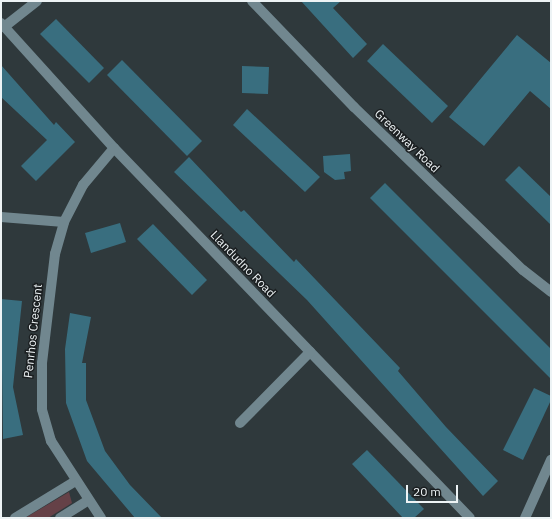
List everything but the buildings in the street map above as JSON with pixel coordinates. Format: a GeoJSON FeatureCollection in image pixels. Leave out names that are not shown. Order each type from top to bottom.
{"type":"FeatureCollection","features":[{"type":"Feature","properties":{"kind":"street"},"geometry":{"type":"LineString","coordinates":[[3,25],[37,1]]}},
{"type":"Feature","properties":{"kind":"street","name":"Greenway Road"},"geometry":{"type":"LineString","coordinates":[[252,1],[359,112],[523,270],[551,292]]}},
{"type":"Feature","properties":{"kind":"street","name":"Llandudno Road"},"geometry":{"type":"LineString","coordinates":[[3,25],[114,148],[470,518]]}},
{"type":"Feature","properties":{"kind":"street","name":"Penrhos Crescent"},"geometry":{"type":"LineString","coordinates":[[101,518],[74,482],[51,440],[41,389],[50,286],[64,222],[82,185],[114,148]]}},
{"type":"Feature","properties":{"kind":"street"},"geometry":{"type":"LineString","coordinates":[[1,217],[64,222]]}},
{"type":"Feature","properties":{"kind":"street"},"geometry":{"type":"LineString","coordinates":[[240,422],[310,352]]}},
{"type":"Feature","properties":{"kind":"street"},"geometry":{"type":"LineString","coordinates":[[524,518],[551,460]]}},
{"type":"Feature","properties":{"kind":"street"},"geometry":{"type":"LineString","coordinates":[[14,518],[74,482]]}},
{"type":"Feature","properties":{"kind":"street"},"geometry":{"type":"LineString","coordinates":[[60,518],[87,501]]}},
{"type":"Feature","properties":{"kind":"shaded area"},"geometry":{"type":"Polygon","coordinates":[[[69,492],[72,503],[48,518],[25,518],[69,492]]]}}]}
